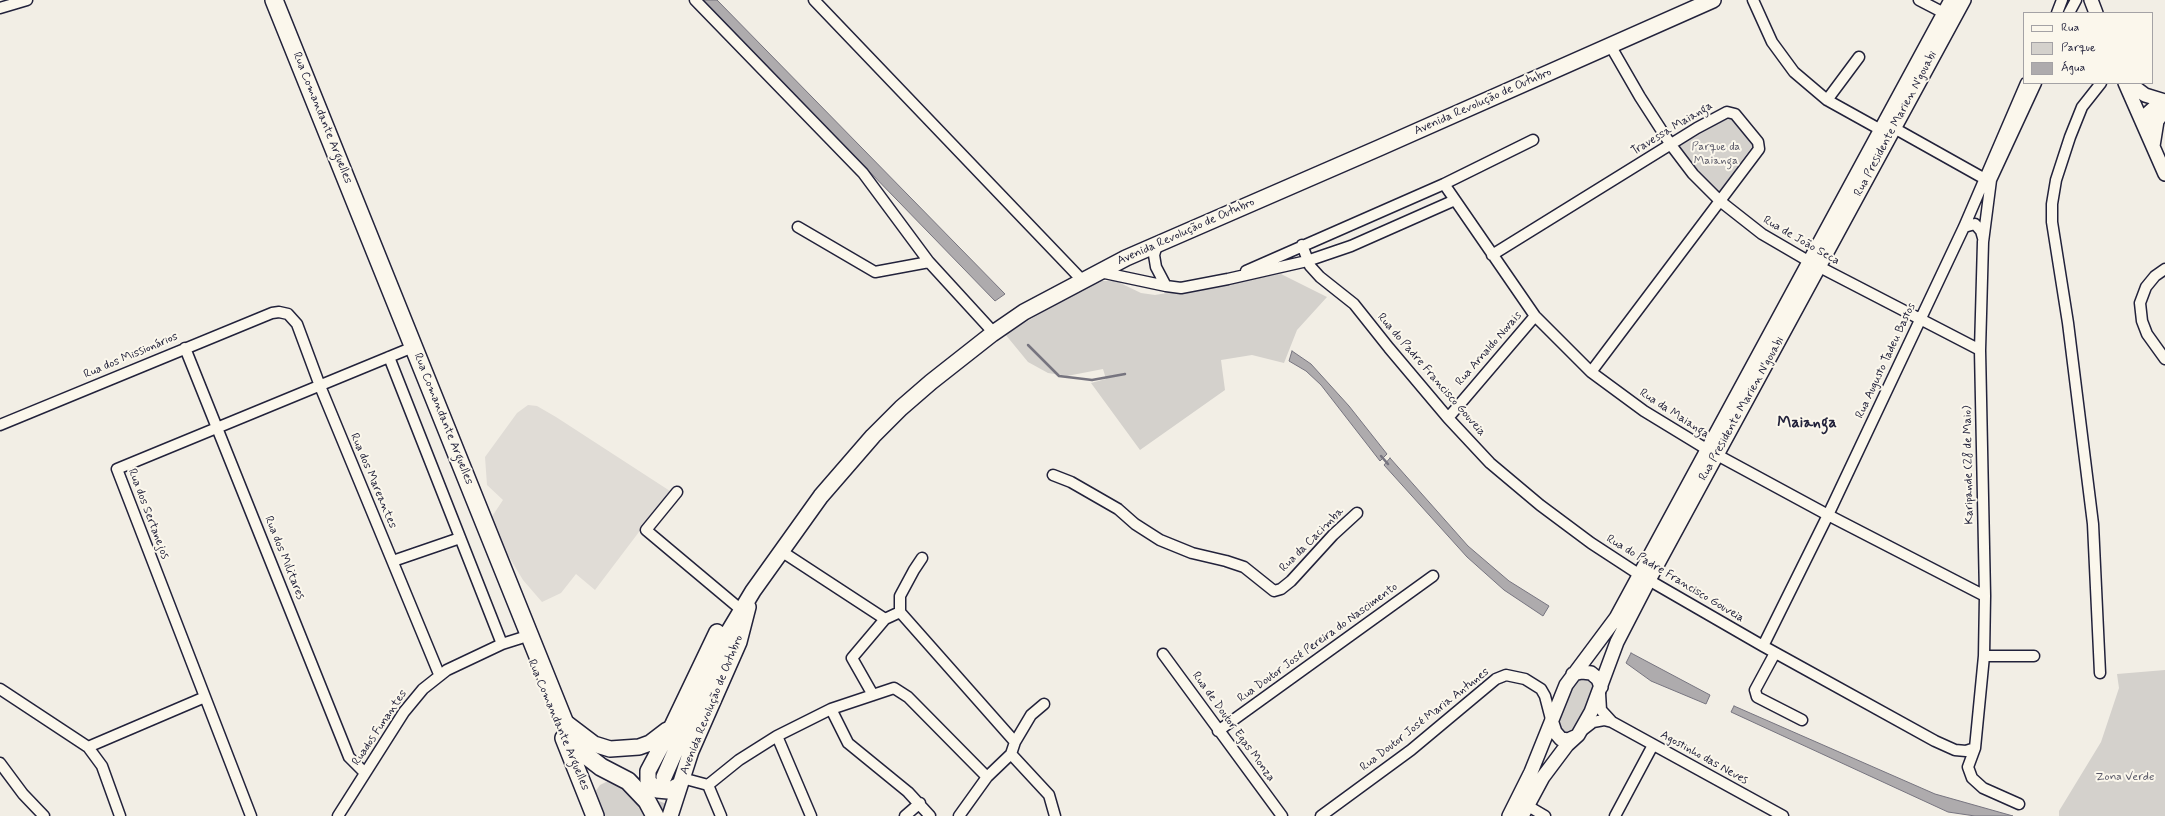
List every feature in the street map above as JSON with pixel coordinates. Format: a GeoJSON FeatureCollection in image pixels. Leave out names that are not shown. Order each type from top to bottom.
{"type":"FeatureCollection","features":[{"type":"Feature","properties":{"kind":"main road","name":"Avenida Revolução de Outubro"},"geometry":{"type":"LineString","coordinates":[[752,593],[739,642],[691,751],[668,791],[661,791],[651,784],[647,776],[650,764],[674,724],[717,631],[752,593],[821,496],[873,436],[931,382],[994,333],[1024,312],[1098,272],[1713,0]]}},
{"type":"Feature","properties":{"kind":"main road","name":"Rua Comandante Arguelles"},"geometry":{"type":"LineString","coordinates":[[271,3],[406,350],[521,638],[583,784],[595,816]]}},
{"type":"Feature","properties":{"kind":"main road","name":"Rua Comandante Arguelles"},"geometry":{"type":"LineString","coordinates":[[271,3],[564,721],[594,744],[619,750],[639,747],[650,743],[674,724]]}},
{"type":"Feature","properties":{"kind":"main road"},"geometry":{"type":"LineString","coordinates":[[564,721],[571,736],[583,753],[601,767],[628,781],[647,801],[655,816]]}},
{"type":"Feature","properties":{"kind":"main road","name":"Avenida Revolução de Outubro"},"geometry":{"type":"LineString","coordinates":[[670,816],[673,780]]}},
{"type":"Feature","properties":{"kind":"street"},"geometry":{"type":"LineString","coordinates":[[0,8],[27,0]]}},
{"type":"Feature","properties":{"kind":"street"},"geometry":{"type":"LineString","coordinates":[[696,0],[863,173],[929,262],[994,333]]}},
{"type":"Feature","properties":{"kind":"street"},"geometry":{"type":"LineString","coordinates":[[814,0],[1082,280]]}},
{"type":"Feature","properties":{"kind":"street"},"geometry":{"type":"LineString","coordinates":[[1753,0],[1772,42],[1785,61],[1810,87],[1827,100],[1988,180]]}},
{"type":"Feature","properties":{"kind":"street"},"geometry":{"type":"LineString","coordinates":[[1919,0],[1944,13]]}},
{"type":"Feature","properties":{"kind":"street","name":"Rua Presidente Marien N'gouabi"},"geometry":{"type":"LineString","coordinates":[[1888,129],[1951,0]]}},
{"type":"Feature","properties":{"kind":"street","name":"Rua Presidente Marien N'gouabi"},"geometry":{"type":"LineString","coordinates":[[1525,811],[1543,777],[1567,745],[1578,735],[1591,712],[1617,642],[1644,578],[1888,129],[1964,0]]}},
{"type":"Feature","properties":{"kind":"street"},"geometry":{"type":"LineString","coordinates":[[2057,12],[2062,0]]}},
{"type":"Feature","properties":{"kind":"street"},"geometry":{"type":"LineString","coordinates":[[2070,12],[2076,0]]}},
{"type":"Feature","properties":{"kind":"street"},"geometry":{"type":"LineString","coordinates":[[2091,0],[2096,12]]}},
{"type":"Feature","properties":{"kind":"street","name":"Rua de João Seca"},"geometry":{"type":"LineString","coordinates":[[1610,46],[1640,97],[1671,145],[1693,174],[1720,201],[1762,234],[1814,265],[1980,350]]}},
{"type":"Feature","properties":{"kind":"street"},"geometry":{"type":"LineString","coordinates":[[1827,100],[1859,56]]}},
{"type":"Feature","properties":{"kind":"street","name":"Rua Augusto Tadeu Bastos"},"geometry":{"type":"LineString","coordinates":[[1988,180],[2026,84]]}},
{"type":"Feature","properties":{"kind":"street","name":"Rua Augusto Tadeu Bastos"},"geometry":{"type":"LineString","coordinates":[[1763,646],[1828,515],[1964,227],[2036,84]]}},
{"type":"Feature","properties":{"kind":"street"},"geometry":{"type":"LineString","coordinates":[[2099,84],[2082,107],[2070,137],[2056,180],[2052,204],[2052,222],[2068,323],[2093,524],[2100,673]]}},
{"type":"Feature","properties":{"kind":"street"},"geometry":{"type":"LineString","coordinates":[[2125,84],[2165,174]]}},
{"type":"Feature","properties":{"kind":"street"},"geometry":{"type":"LineString","coordinates":[[2130,84],[2145,94],[2165,101]]}},
{"type":"Feature","properties":{"kind":"street"},"geometry":{"type":"LineString","coordinates":[[2144,126],[2147,114],[2157,105],[2165,104]]}},
{"type":"Feature","properties":{"kind":"street"},"geometry":{"type":"LineString","coordinates":[[2153,148],[2157,122],[2165,110]]}},
{"type":"Feature","properties":{"kind":"street","name":"Travessa Maianga"},"geometry":{"type":"LineString","coordinates":[[1492,255],[1723,113],[1730,112],[1735,114],[1758,142],[1759,146],[1757,152],[1591,372]]}},
{"type":"Feature","properties":{"kind":"street"},"geometry":{"type":"LineString","coordinates":[[1228,279],[1302,245],[1444,184],[1533,140]]}},
{"type":"Feature","properties":{"kind":"street","name":"Karipande (28 de Maio)"},"geometry":{"type":"LineString","coordinates":[[1988,180],[1983,242],[1980,350],[1985,596],[1984,656],[1975,748],[1968,767],[1972,778],[1983,788],[2019,804]]}},
{"type":"Feature","properties":{"kind":"street"},"geometry":{"type":"LineString","coordinates":[[1098,272],[1181,288],[1306,261],[1351,246],[1455,200],[1444,184]]}},
{"type":"Feature","properties":{"kind":"street","name":"Rua da Maianga"},"geometry":{"type":"LineString","coordinates":[[1455,200],[1535,316],[1591,372],[1644,411],[1712,453],[1985,596]]}},
{"type":"Feature","properties":{"kind":"street"},"geometry":{"type":"LineString","coordinates":[[1964,227],[1975,224],[1981,231],[1983,242]]}},
{"type":"Feature","properties":{"kind":"street"},"geometry":{"type":"LineString","coordinates":[[798,227],[875,272],[929,262]]}},
{"type":"Feature","properties":{"kind":"street"},"geometry":{"type":"LineString","coordinates":[[1157,245],[1154,255],[1156,267],[1166,286]]}},
{"type":"Feature","properties":{"kind":"street","name":"Rua do Padre Francisco Gouveia"},"geometry":{"type":"LineString","coordinates":[[1302,245],[1306,261],[1320,277],[1354,304],[1448,418],[1490,463],[1540,505],[1591,543],[1644,578],[1775,653],[1935,741],[1955,750],[1966,751],[1975,748]]}},
{"type":"Feature","properties":{"kind":"street"},"geometry":{"type":"LineString","coordinates":[[2165,269],[2155,276],[2146,287],[2140,303],[2142,321],[2146,334],[2165,359]]}},
{"type":"Feature","properties":{"kind":"street","name":"Rua dos Mareantes"},"geometry":{"type":"LineString","coordinates":[[272,313],[284,312],[295,320],[320,386],[439,674]]}},
{"type":"Feature","properties":{"kind":"street","name":"Rua dos Missionários"},"geometry":{"type":"LineString","coordinates":[[0,425],[272,313]]}},
{"type":"Feature","properties":{"kind":"street","name":"Rua Arnaldo Novais"},"geometry":{"type":"LineString","coordinates":[[1448,418],[1535,316]]}},
{"type":"Feature","properties":{"kind":"street","name":"Rua dos Militares"},"geometry":{"type":"LineString","coordinates":[[185,348],[350,757],[365,773]]}},
{"type":"Feature","properties":{"kind":"street","name":"Rua dos Sertanejos"},"geometry":{"type":"LineString","coordinates":[[251,816],[117,469],[406,350]]}},
{"type":"Feature","properties":{"kind":"street"},"geometry":{"type":"LineString","coordinates":[[388,357],[502,644]]}},
{"type":"Feature","properties":{"kind":"street","name":"Rua da Cacimba"},"geometry":{"type":"LineString","coordinates":[[1054,475],[1071,482],[1118,509],[1134,524],[1160,540],[1192,553],[1244,567],[1274,591],[1281,589],[1291,581],[1333,535],[1357,513]]}},
{"type":"Feature","properties":{"kind":"street"},"geometry":{"type":"LineString","coordinates":[[677,492],[646,530],[739,608]]}},
{"type":"Feature","properties":{"kind":"street"},"geometry":{"type":"LineString","coordinates":[[393,561],[460,538]]}},
{"type":"Feature","properties":{"kind":"street"},"geometry":{"type":"LineString","coordinates":[[781,551],[885,619]]}},
{"type":"Feature","properties":{"kind":"street"},"geometry":{"type":"LineString","coordinates":[[922,558],[900,596],[900,612],[1015,742]]}},
{"type":"Feature","properties":{"kind":"street","name":"Rua Doutor José Pereira do Nascimento"},"geometry":{"type":"LineString","coordinates":[[1218,731],[1433,576]]}},
{"type":"Feature","properties":{"kind":"street","name":"Rua Presidente Marien N'gouabi"},"geometry":{"type":"LineString","coordinates":[[1509,816],[1531,772],[1561,697],[1573,674],[1590,656],[1644,578]]}},
{"type":"Feature","properties":{"kind":"street"},"geometry":{"type":"LineString","coordinates":[[873,695],[852,658],[885,619],[900,612]]}},
{"type":"Feature","properties":{"kind":"street","name":"Ruados Funantes"},"geometry":{"type":"LineString","coordinates":[[338,816],[404,712],[422,689],[439,674],[502,644],[521,638]]}},
{"type":"Feature","properties":{"kind":"street"},"geometry":{"type":"LineString","coordinates":[[1775,653],[1755,690],[1757,697],[1802,720]]}},
{"type":"Feature","properties":{"kind":"street","name":"Rua de Doutor Egas Monza"},"geometry":{"type":"LineString","coordinates":[[1163,654],[1218,731],[1282,816]]}},
{"type":"Feature","properties":{"kind":"street"},"geometry":{"type":"LineString","coordinates":[[1984,656],[2034,656]]}},
{"type":"Feature","properties":{"kind":"street"},"geometry":{"type":"LineString","coordinates":[[1573,674],[1582,672],[1591,673],[1598,679],[1601,687],[1601,710],[1612,722]]}},
{"type":"Feature","properties":{"kind":"street","name":"Rua Doutor José Maria Antunes"},"geometry":{"type":"LineString","coordinates":[[1321,816],[1411,750],[1496,679],[1506,675],[1517,676],[1541,689],[1545,696],[1552,722]]}},
{"type":"Feature","properties":{"kind":"street"},"geometry":{"type":"LineString","coordinates":[[673,780],[708,785],[739,760],[777,736],[831,709],[889,688],[898,689],[987,777]]}},
{"type":"Feature","properties":{"kind":"street"},"geometry":{"type":"LineString","coordinates":[[0,689],[88,747],[102,766],[120,816]]}},
{"type":"Feature","properties":{"kind":"street"},"geometry":{"type":"LineString","coordinates":[[88,747],[205,697]]}},
{"type":"Feature","properties":{"kind":"street"},"geometry":{"type":"LineString","coordinates":[[959,816],[987,777],[1011,754],[1015,742],[1031,715],[1044,704]]}},
{"type":"Feature","properties":{"kind":"street"},"geometry":{"type":"LineString","coordinates":[[831,709],[848,743],[920,803],[930,816]]}},
{"type":"Feature","properties":{"kind":"street"},"geometry":{"type":"LineString","coordinates":[[1552,722],[1555,732],[1561,739],[1568,740],[1578,735],[1593,722],[1604,720],[1612,722]]}},
{"type":"Feature","properties":{"kind":"street","name":"Agostinho das Neves"},"geometry":{"type":"LineString","coordinates":[[1612,722],[1782,816]]}},
{"type":"Feature","properties":{"kind":"street"},"geometry":{"type":"LineString","coordinates":[[777,736],[811,816]]}},
{"type":"Feature","properties":{"kind":"street"},"geometry":{"type":"LineString","coordinates":[[1616,816],[1653,745]]}},
{"type":"Feature","properties":{"kind":"street"},"geometry":{"type":"LineString","coordinates":[[1011,754],[1049,795],[1055,816]]}},
{"type":"Feature","properties":{"kind":"street"},"geometry":{"type":"LineString","coordinates":[[0,763],[24,794],[44,816]]}},
{"type":"Feature","properties":{"kind":"street"},"geometry":{"type":"LineString","coordinates":[[583,784],[589,816]]}},
{"type":"Feature","properties":{"kind":"street"},"geometry":{"type":"LineString","coordinates":[[708,785],[721,816]]}},
{"type":"Feature","properties":{"kind":"street"},"geometry":{"type":"LineString","coordinates":[[905,816],[920,803]]}},
{"type":"Feature","properties":{"kind":"street"},"geometry":{"type":"LineString","coordinates":[[1525,811],[1545,816]]}},
{"type":"Feature","properties":{"kind":"shaded area"},"geometry":{"type":"Polygon","coordinates":[[[528,405],[537,406],[556,417],[670,491],[595,590],[576,574],[561,593],[542,602],[523,580],[505,550],[491,518],[503,500],[487,485],[485,457],[517,413],[528,405]]]}},
{"type":"Feature","properties":{"kind":"green space","name":"Parque da Maianga"},"geometry":{"type":"Polygon","coordinates":[[[1731,116],[1754,144],[1718,193],[1678,147],[1731,116]]]}},
{"type":"Feature","properties":{"kind":"green space"},"geometry":{"type":"Polygon","coordinates":[[[1281,274],[1327,297],[1297,330],[1284,363],[1252,355],[1221,360],[1225,390],[1140,450],[1091,383],[1106,379],[1103,369],[1067,376],[1048,373],[1028,362],[1005,334],[1097,281],[1116,281],[1141,293],[1155,295],[1281,274]]]}},
{"type":"Feature","properties":{"kind":"green space","name":"Zona Verde"},"geometry":{"type":"Polygon","coordinates":[[[2165,670],[2165,816],[2059,816],[2059,811],[2101,742],[2119,688],[2117,674],[2165,670]]]}},
{"type":"Feature","properties":{"kind":"green space"},"geometry":{"type":"Polygon","coordinates":[[[1584,675],[1595,682],[1593,700],[1573,732],[1565,732],[1559,726],[1557,717],[1573,682],[1584,675]]]}},
{"type":"Feature","properties":{"kind":"green space"},"geometry":{"type":"Polygon","coordinates":[[[606,782],[615,782],[633,794],[649,816],[605,816],[596,800],[595,792],[600,785],[606,782]]]}},
{"type":"Feature","properties":{"kind":"water"},"geometry":{"type":"Polygon","coordinates":[[[703,0],[717,0],[1005,294],[995,301],[703,0]]]}},
{"type":"Feature","properties":{"kind":"water"},"geometry":{"type":"Polygon","coordinates":[[[1292,351],[1311,364],[1349,406],[1387,454],[1380,461],[1321,385],[1306,371],[1289,361],[1292,351]]]}},
{"type":"Feature","properties":{"kind":"water"},"geometry":{"type":"Polygon","coordinates":[[[1390,458],[1468,546],[1509,581],[1549,606],[1543,616],[1504,590],[1467,557],[1384,465],[1390,458]]]}},
{"type":"Feature","properties":{"kind":"water"},"geometry":{"type":"Polygon","coordinates":[[[1631,653],[1710,695],[1706,704],[1651,681],[1626,663],[1631,653]]]}},
{"type":"Feature","properties":{"kind":"water"},"geometry":{"type":"Polygon","coordinates":[[[1734,706],[1935,794],[2013,816],[1975,816],[1948,812],[1731,712],[1734,706]]]}},
{"type":"Feature","properties":{"kind":"waterway"},"geometry":{"type":"LineString","coordinates":[[1028,345],[1059,376],[1092,380],[1125,374]]}},
{"type":"Feature","properties":{"kind":"waterway"},"geometry":{"type":"LineString","coordinates":[[1381,456],[1388,464]]}},
{"type":"Feature","properties":{"kind":"tunnel"},"geometry":{"type":"LineString","coordinates":[[656,816],[669,780]]}},
{"type":"Feature","properties":{"kind":"district","name":"Maianga"},"geometry":{"type":"Point","coordinates":[1807,424]}}]}
